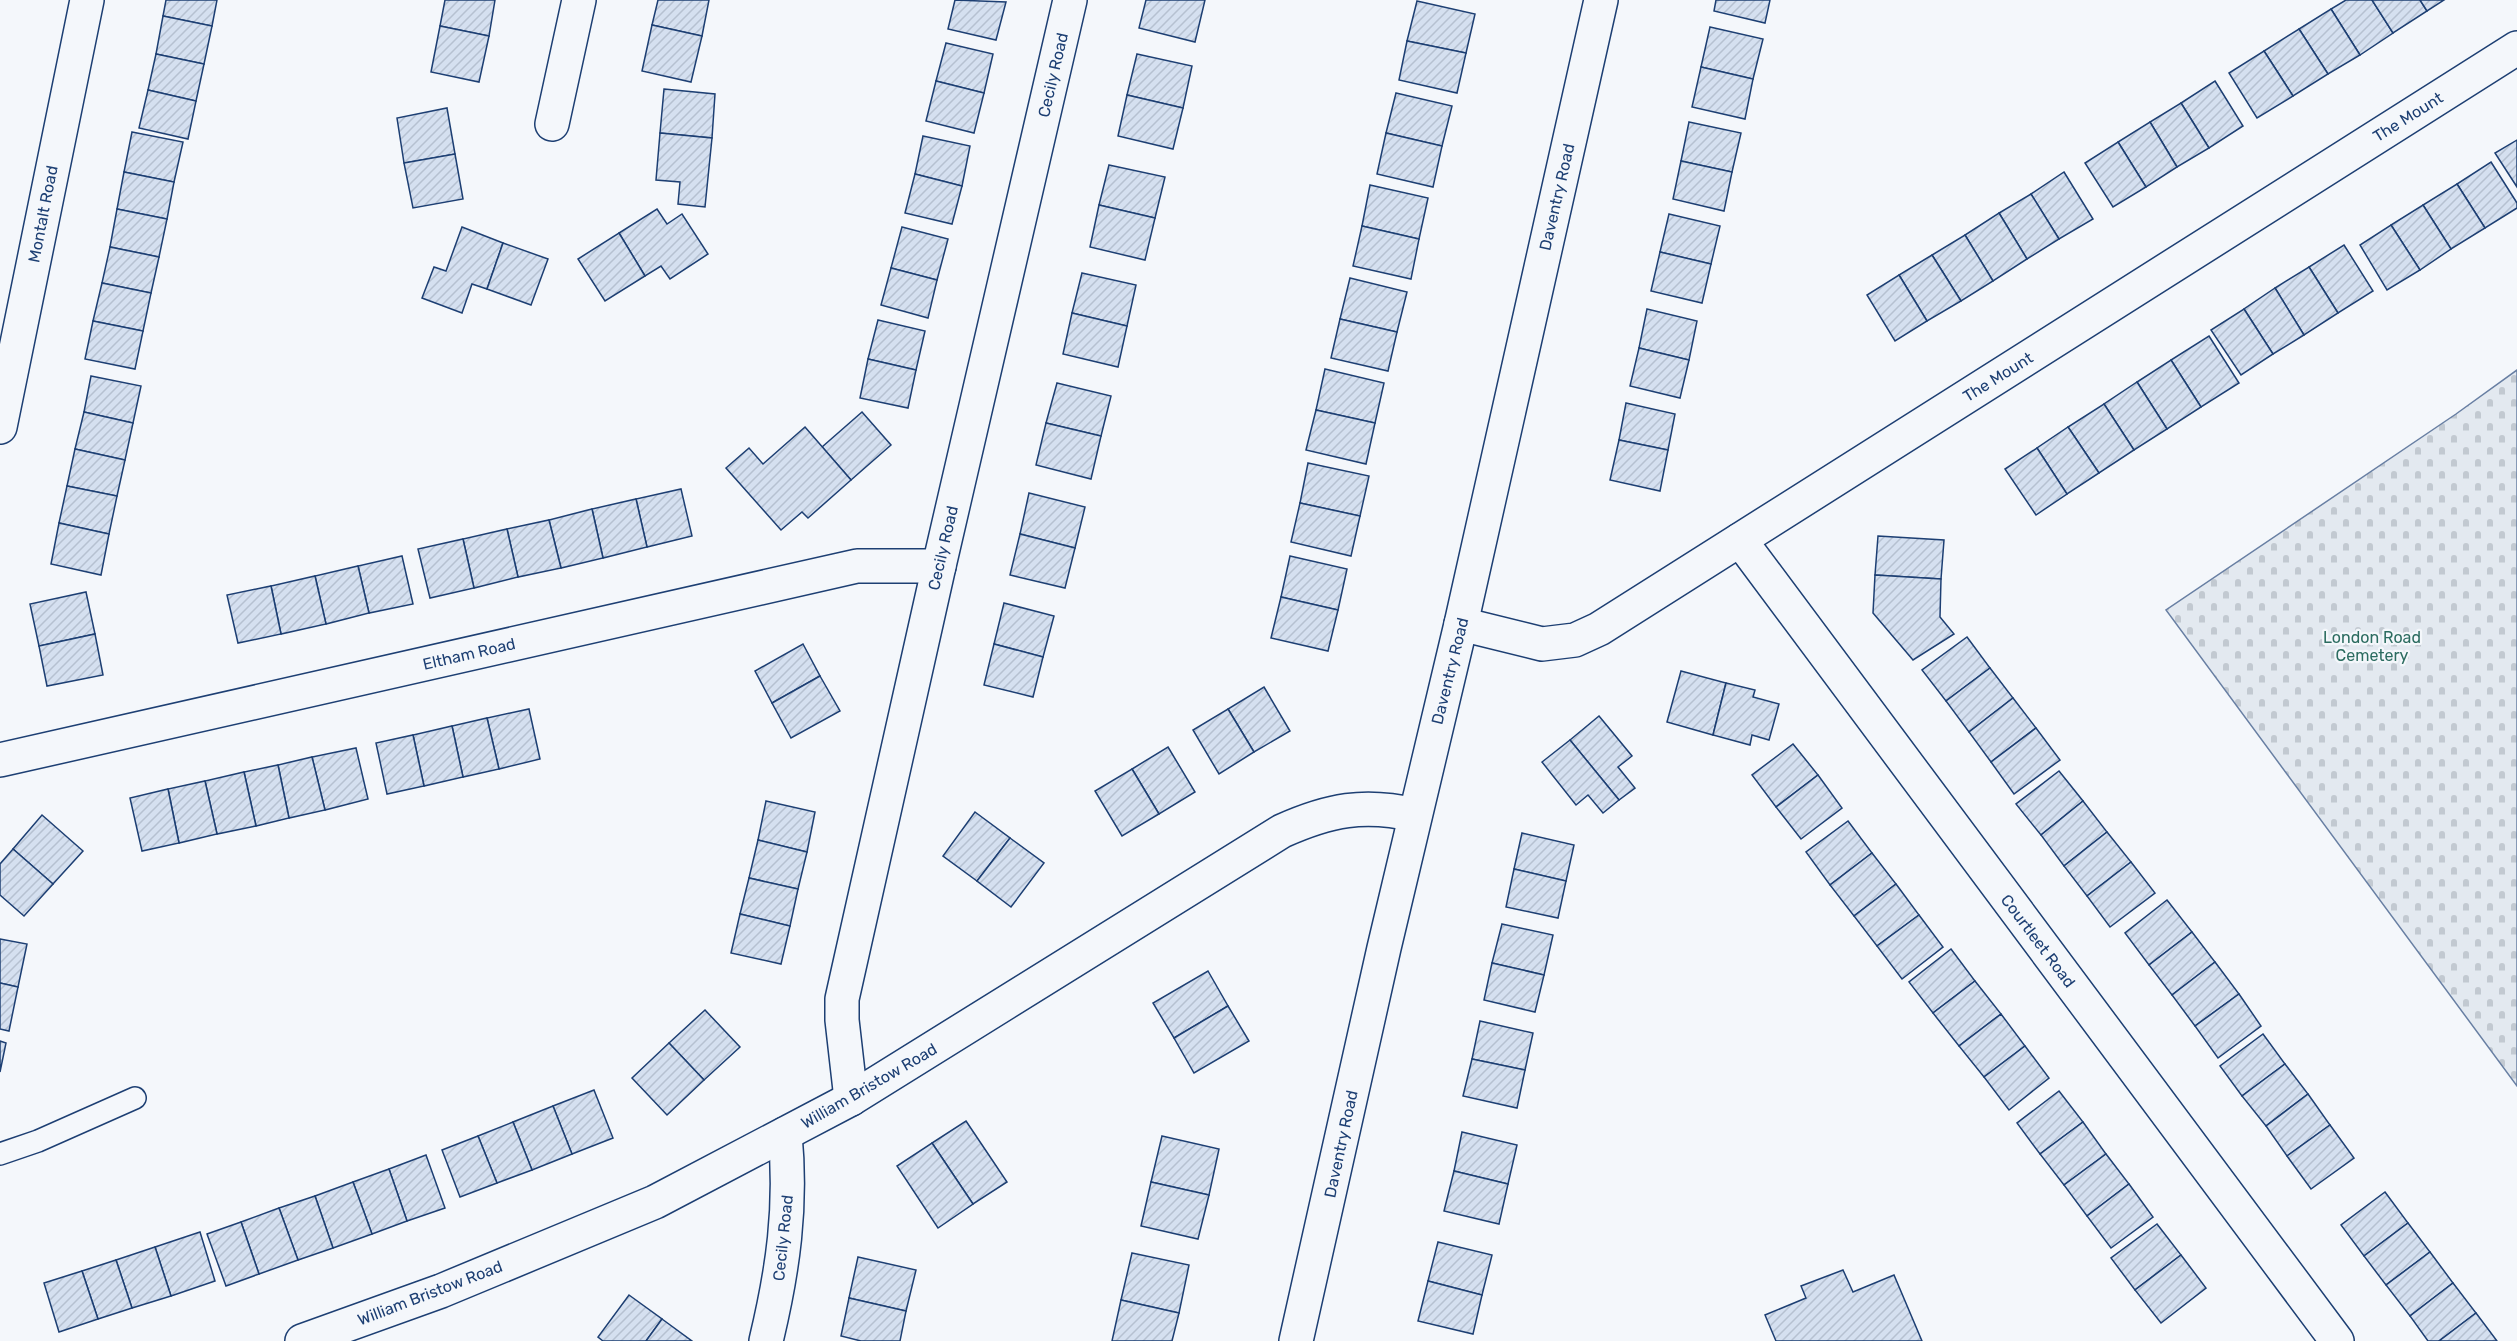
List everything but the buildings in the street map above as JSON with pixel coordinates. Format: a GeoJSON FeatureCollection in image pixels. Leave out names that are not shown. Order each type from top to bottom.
{"type":"FeatureCollection","features":[{"type":"Feature","properties":{"kind":"street","name":"Montalt Road"},"geometry":{"type":"LineString","coordinates":[[0,427],[87,0]]}},
{"type":"Feature","properties":{"kind":"street"},"geometry":{"type":"LineString","coordinates":[[552,124],[579,0]]}},
{"type":"Feature","properties":{"kind":"street","name":"Cecily Road"},"geometry":{"type":"LineString","coordinates":[[850,1099],[842,999],[1070,0]]}},
{"type":"Feature","properties":{"kind":"street","name":"Daventry Road"},"geometry":{"type":"LineString","coordinates":[[1296,1341],[1415,815],[1461,624],[1600,0]]}},
{"type":"Feature","properties":{"kind":"street","name":"The Mount"},"geometry":{"type":"LineString","coordinates":[[1461,624],[1542,644],[1575,640],[1599,629],[2517,48]]}},
{"type":"Feature","properties":{"kind":"street","name":"Courtleet Road"},"geometry":{"type":"LineString","coordinates":[[1740,540],[2337,1341]]}},
{"type":"Feature","properties":{"kind":"street","name":"Eltham Road"},"geometry":{"type":"LineString","coordinates":[[0,760],[857,566],[939,566]]}},
{"type":"Feature","properties":{"kind":"street","name":"William Bristow Road"},"geometry":{"type":"LineString","coordinates":[[302,1341],[441,1291],[655,1202],[850,1099],[1282,831],[1328,812],[1376,809],[1415,815]]}},
{"type":"Feature","properties":{"kind":"street","name":"Cecily Road"},"geometry":{"type":"LineString","coordinates":[[766,1341],[786,1245],[789,1168],[785,1134]]}},
{"type":"Feature","properties":{"kind":"lane"},"geometry":{"type":"LineString","coordinates":[[0,1154],[38,1141],[135,1098]]}},
{"type":"Feature","properties":{"kind":"green space","name":"London Road Cemetery"},"geometry":{"type":"Polygon","coordinates":[[[2517,370],[2517,1086],[2166,610],[2456,414],[2517,370]]]}}]}
